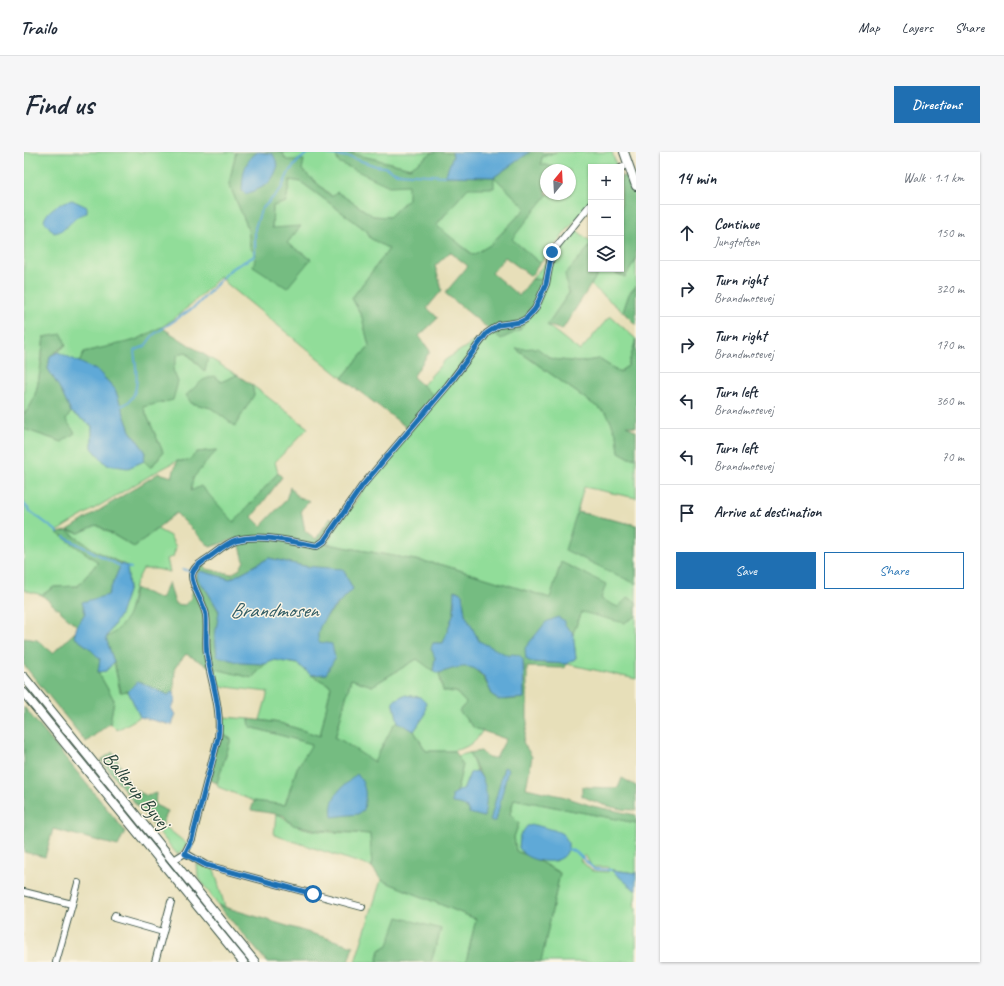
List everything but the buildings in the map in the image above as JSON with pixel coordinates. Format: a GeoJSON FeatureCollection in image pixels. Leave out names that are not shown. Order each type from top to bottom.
{"type":"FeatureCollection","features":[{"type":"Feature","properties":{"kind":"main road"},"geometry":{"type":"LineString","coordinates":[[624,152],[625,166],[636,186]]}},
{"type":"Feature","properties":{"kind":"main road","name":"Ballerup Byvej"},"geometry":{"type":"LineString","coordinates":[[24,677],[255,962]]}},
{"type":"Feature","properties":{"kind":"main road","name":"Ballerup Byvej"},"geometry":{"type":"LineString","coordinates":[[24,693],[243,962]]}},
{"type":"Feature","properties":{"kind":"street"},"geometry":{"type":"LineString","coordinates":[[172,860],[185,854],[194,832],[218,738],[220,723],[219,707],[207,653],[206,615],[201,598],[193,582],[192,575],[196,567],[235,541],[251,538],[282,540],[317,546],[324,541],[362,486],[448,385],[487,333],[499,325],[520,322],[526,319],[535,309],[546,284],[552,252],[588,208]]}},
{"type":"Feature","properties":{"kind":"street"},"geometry":{"type":"LineString","coordinates":[[185,854],[206,865],[362,907]]}},
{"type":"Feature","properties":{"kind":"street"},"geometry":{"type":"LineString","coordinates":[[56,962],[78,883]]}},
{"type":"Feature","properties":{"kind":"street"},"geometry":{"type":"LineString","coordinates":[[24,892],[72,904]]}},
{"type":"Feature","properties":{"kind":"street"},"geometry":{"type":"LineString","coordinates":[[154,962],[171,902]]}},
{"type":"Feature","properties":{"kind":"street"},"geometry":{"type":"LineString","coordinates":[[114,915],[114,918],[163,932]]}},
{"type":"Feature","properties":{"kind":"green space"},"geometry":{"type":"Polygon","coordinates":[[[24,152],[236,152],[229,184],[248,228],[250,247],[256,255],[287,243],[300,227],[272,229],[273,206],[286,202],[290,180],[301,182],[367,231],[370,238],[389,249],[352,298],[362,317],[369,346],[342,378],[226,283],[221,276],[181,313],[159,329],[129,342],[84,352],[79,363],[58,352],[66,345],[44,337],[37,389],[29,407],[24,414],[24,152]]]}},
{"type":"Feature","properties":{"kind":"green space"},"geometry":{"type":"Polygon","coordinates":[[[236,152],[282,152],[286,160],[304,160],[302,170],[332,197],[337,192],[373,216],[389,217],[408,199],[408,185],[389,186],[338,162],[336,155],[346,152],[410,168],[433,152],[452,152],[453,156],[446,176],[494,177],[530,152],[556,152],[542,157],[540,164],[540,200],[543,200],[512,239],[540,263],[531,276],[505,257],[492,273],[519,296],[532,279],[545,280],[539,303],[520,330],[501,339],[445,293],[468,266],[450,252],[435,266],[442,290],[427,308],[438,318],[419,336],[430,351],[413,377],[438,399],[410,430],[342,378],[369,346],[362,317],[352,298],[389,249],[370,238],[367,231],[301,182],[290,180],[286,202],[273,206],[272,228],[301,226],[287,243],[311,259],[287,288],[253,266],[256,255],[250,247],[248,228],[229,184],[236,152]],[[494,177],[494,188],[468,188],[436,225],[473,255],[490,245],[526,208],[494,177]]]}},
{"type":"Feature","properties":{"kind":"green space"},"geometry":{"type":"Polygon","coordinates":[[[282,152],[345,152],[336,155],[409,184],[408,199],[389,217],[373,216],[337,192],[333,197],[302,170],[286,160],[282,152]]]}},
{"type":"Feature","properties":{"kind":"green space"},"geometry":{"type":"Polygon","coordinates":[[[346,152],[433,152],[411,168],[346,152]]]}},
{"type":"Feature","properties":{"kind":"green space"},"geometry":{"type":"Polygon","coordinates":[[[555,152],[612,152],[616,164],[588,164],[588,205],[540,263],[511,239],[543,200],[576,200],[576,164],[541,164],[542,157],[555,152]]]}},
{"type":"Feature","properties":{"kind":"green space"},"geometry":{"type":"Polygon","coordinates":[[[624,176],[631,177],[636,194],[636,260],[625,277],[613,272],[624,272],[624,176]]]}},
{"type":"Feature","properties":{"kind":"green space"},"geometry":{"type":"Polygon","coordinates":[[[494,177],[526,208],[490,245],[474,255],[436,226],[468,187],[494,177]]]}},
{"type":"Feature","properties":{"kind":"green space"},"geometry":{"type":"Polygon","coordinates":[[[574,228],[588,240],[588,252],[569,293],[547,325],[580,351],[610,316],[636,339],[628,366],[623,369],[621,373],[599,359],[579,362],[552,359],[536,349],[517,350],[607,414],[617,435],[619,452],[630,458],[636,458],[636,498],[584,487],[577,512],[636,525],[636,679],[567,664],[576,658],[573,633],[582,612],[550,598],[443,565],[327,544],[336,527],[354,504],[364,487],[437,399],[422,386],[445,360],[478,339],[482,344],[544,280],[532,279],[574,228]]]}},
{"type":"Feature","properties":{"kind":"green space"},"geometry":{"type":"Polygon","coordinates":[[[588,248],[588,272],[599,272],[562,330],[547,325],[569,293],[565,274],[588,248]]]}},
{"type":"Feature","properties":{"kind":"green space"},"geometry":{"type":"Polygon","coordinates":[[[636,260],[636,286],[629,294],[623,312],[591,285],[599,272],[613,272],[625,277],[636,260]]]}},
{"type":"Feature","properties":{"kind":"green space"},"geometry":{"type":"Polygon","coordinates":[[[636,286],[636,325],[623,312],[629,294],[636,286]]]}},
{"type":"Feature","properties":{"kind":"green space"},"geometry":{"type":"Polygon","coordinates":[[[161,327],[208,357],[205,372],[186,352],[178,354],[173,370],[178,382],[173,400],[143,407],[163,452],[151,468],[144,461],[145,451],[130,431],[115,389],[98,371],[79,363],[84,352],[136,340],[161,327]]]}},
{"type":"Feature","properties":{"kind":"green space"},"geometry":{"type":"Polygon","coordinates":[[[62,334],[66,345],[50,356],[48,369],[59,387],[71,412],[66,420],[75,433],[62,442],[24,429],[24,414],[29,408],[37,389],[44,337],[62,334]]]}},
{"type":"Feature","properties":{"kind":"green space"},"geometry":{"type":"Polygon","coordinates":[[[636,340],[636,427],[626,425],[636,431],[636,458],[630,458],[619,452],[617,435],[607,414],[516,349],[537,348],[552,359],[579,362],[599,359],[621,373],[623,369],[628,366],[636,340]]]}},
{"type":"Feature","properties":{"kind":"green space"},"geometry":{"type":"Polygon","coordinates":[[[185,352],[204,371],[208,357],[237,375],[221,382],[191,403],[211,408],[235,425],[254,395],[252,385],[308,428],[275,462],[278,473],[234,523],[201,486],[191,492],[191,486],[196,475],[217,450],[197,452],[188,461],[177,461],[156,472],[57,532],[98,562],[78,586],[54,587],[42,595],[24,590],[24,429],[62,442],[66,420],[71,412],[92,426],[92,448],[128,468],[144,461],[151,468],[163,452],[143,407],[178,382],[173,370],[177,354],[185,352]]]}},
{"type":"Feature","properties":{"kind":"green space"},"geometry":{"type":"Polygon","coordinates":[[[237,375],[252,385],[254,395],[235,426],[211,408],[191,403],[186,395],[203,380],[214,376],[221,382],[237,375]]]}},
{"type":"Feature","properties":{"kind":"green space"},"geometry":{"type":"Polygon","coordinates":[[[217,450],[193,478],[191,491],[201,486],[234,522],[278,473],[282,477],[252,517],[261,526],[286,500],[290,487],[298,497],[310,501],[301,510],[305,531],[316,539],[331,517],[333,520],[319,541],[327,544],[443,565],[550,598],[561,562],[606,584],[601,599],[618,607],[628,597],[636,602],[636,616],[624,623],[582,612],[573,633],[565,625],[531,662],[567,664],[564,668],[527,667],[527,727],[523,742],[532,757],[526,788],[565,797],[592,806],[636,815],[636,823],[514,799],[510,814],[519,823],[514,837],[516,851],[535,859],[560,873],[541,962],[466,962],[476,919],[381,880],[372,867],[370,834],[319,830],[293,825],[283,815],[251,810],[254,801],[285,805],[297,768],[312,744],[250,727],[249,719],[280,723],[320,736],[331,686],[311,675],[326,674],[316,636],[321,622],[353,589],[343,570],[304,566],[269,558],[230,579],[201,571],[198,579],[217,609],[241,663],[265,664],[252,678],[212,668],[186,654],[175,667],[174,691],[168,695],[138,681],[128,691],[121,692],[114,662],[106,638],[124,623],[135,588],[161,599],[169,582],[175,604],[185,605],[191,598],[198,569],[202,566],[207,569],[231,574],[240,569],[244,561],[238,538],[210,547],[176,513],[134,547],[97,525],[79,533],[68,530],[159,473],[172,477],[177,461],[188,461],[197,452],[217,450]],[[455,590],[454,612],[443,643],[433,643],[435,658],[433,671],[417,659],[372,686],[351,679],[335,738],[341,740],[374,762],[394,724],[398,722],[414,731],[426,751],[454,751],[463,765],[456,794],[462,804],[468,809],[481,776],[469,753],[481,751],[488,758],[496,758],[506,739],[474,728],[459,711],[466,703],[456,692],[443,691],[439,673],[460,666],[472,668],[481,675],[493,696],[505,700],[524,698],[524,665],[479,642],[465,614],[462,594],[455,590]]]}},
{"type":"Feature","properties":{"kind":"green space"},"geometry":{"type":"Polygon","coordinates":[[[577,512],[636,525],[636,584],[565,550],[577,512]]]}},
{"type":"Feature","properties":{"kind":"green space"},"geometry":{"type":"Polygon","coordinates":[[[96,525],[134,547],[157,529],[170,536],[176,547],[173,557],[167,559],[170,572],[157,569],[143,569],[135,586],[127,618],[120,628],[106,638],[120,615],[129,588],[127,566],[96,551],[67,531],[79,533],[96,525]]]}},
{"type":"Feature","properties":{"kind":"green space"},"geometry":{"type":"Polygon","coordinates":[[[67,531],[96,551],[121,564],[108,595],[85,613],[77,626],[42,595],[54,587],[78,586],[98,562],[57,533],[67,531]]]}},
{"type":"Feature","properties":{"kind":"green space"},"geometry":{"type":"Polygon","coordinates":[[[75,632],[74,637],[88,647],[100,659],[98,672],[114,700],[110,723],[86,742],[24,665],[24,638],[37,640],[53,653],[75,632]]]}},
{"type":"Feature","properties":{"kind":"green space"},"geometry":{"type":"Polygon","coordinates":[[[417,659],[439,673],[443,691],[456,692],[466,703],[459,711],[474,728],[483,730],[477,738],[465,747],[458,750],[426,751],[414,731],[425,715],[420,697],[404,695],[393,701],[398,722],[394,724],[374,763],[341,740],[335,739],[351,679],[372,686],[417,659]]]}},
{"type":"Feature","properties":{"kind":"green space"},"geometry":{"type":"Polygon","coordinates":[[[275,660],[298,664],[311,675],[331,686],[320,736],[280,723],[260,720],[268,692],[218,686],[212,668],[252,678],[265,664],[275,660]]]}},
{"type":"Feature","properties":{"kind":"green space"},"geometry":{"type":"Polygon","coordinates":[[[114,662],[120,692],[128,691],[140,717],[117,730],[110,723],[114,700],[98,672],[106,671],[114,662]]]}},
{"type":"Feature","properties":{"kind":"green space"},"geometry":{"type":"Polygon","coordinates":[[[24,707],[125,831],[118,846],[53,829],[45,857],[24,852],[24,707]]]}},
{"type":"Feature","properties":{"kind":"green space"},"geometry":{"type":"Polygon","coordinates":[[[223,717],[249,719],[250,727],[313,744],[297,768],[285,805],[254,801],[218,787],[217,783],[231,739],[219,732],[223,717]]]}},
{"type":"Feature","properties":{"kind":"green space"},"geometry":{"type":"Polygon","coordinates":[[[219,732],[231,739],[217,783],[208,779],[219,732]]]}},
{"type":"Feature","properties":{"kind":"green space"},"geometry":{"type":"Polygon","coordinates":[[[113,752],[132,788],[147,796],[156,793],[155,805],[168,811],[162,825],[134,802],[101,760],[113,752]]]}},
{"type":"Feature","properties":{"kind":"green space"},"geometry":{"type":"Polygon","coordinates":[[[469,753],[477,771],[470,773],[464,788],[456,794],[463,765],[457,756],[469,753]]]}},
{"type":"Feature","properties":{"kind":"green space"},"geometry":{"type":"Polygon","coordinates":[[[622,778],[636,786],[636,810],[608,806],[582,796],[582,787],[618,788],[622,778]]]}},
{"type":"Feature","properties":{"kind":"green space"},"geometry":{"type":"Polygon","coordinates":[[[514,799],[636,823],[636,873],[612,870],[636,891],[634,906],[636,909],[636,962],[541,962],[560,873],[535,859],[557,861],[562,834],[534,825],[520,836],[519,848],[526,855],[516,851],[514,837],[519,823],[510,814],[514,799]],[[585,855],[580,860],[592,871],[608,872],[608,867],[592,867],[585,855]]]}},
{"type":"Feature","properties":{"kind":"green space"},"geometry":{"type":"Polygon","coordinates":[[[134,802],[187,844],[182,851],[177,854],[134,802]]]}},
{"type":"Feature","properties":{"kind":"green space"},"geometry":{"type":"Polygon","coordinates":[[[276,814],[282,816],[294,825],[312,830],[370,834],[372,867],[274,835],[276,814]]]}},
{"type":"Feature","properties":{"kind":"green space"},"geometry":{"type":"Polygon","coordinates":[[[197,864],[214,869],[225,907],[218,905],[198,877],[197,864]]]}},
{"type":"Feature","properties":{"kind":"green space"},"geometry":{"type":"Polygon","coordinates":[[[381,880],[476,919],[466,962],[431,962],[441,929],[388,945],[380,950],[377,962],[355,962],[381,880]]]}},
{"type":"Feature","properties":{"kind":"green space"},"geometry":{"type":"Polygon","coordinates":[[[218,905],[353,946],[348,962],[267,962],[218,905]]]}},
{"type":"Feature","properties":{"kind":"green space"},"geometry":{"type":"Polygon","coordinates":[[[398,917],[441,929],[431,962],[377,962],[380,950],[388,945],[398,917]]]}},
{"type":"Feature","properties":{"kind":"water"},"geometry":{"type":"Polygon","coordinates":[[[258,152],[273,154],[278,165],[276,172],[270,181],[262,187],[246,194],[242,191],[245,169],[249,160],[258,152]]]}},
{"type":"Feature","properties":{"kind":"water"},"geometry":{"type":"Polygon","coordinates":[[[452,152],[530,152],[494,177],[445,176],[453,156],[452,152]]]}},
{"type":"Feature","properties":{"kind":"water"},"geometry":{"type":"Polygon","coordinates":[[[72,200],[87,207],[87,213],[77,217],[64,229],[54,233],[44,221],[45,217],[55,207],[72,200]]]}},
{"type":"Feature","properties":{"kind":"water"},"geometry":{"type":"Polygon","coordinates":[[[58,352],[98,371],[115,389],[130,431],[145,451],[144,461],[128,468],[107,465],[92,448],[92,426],[71,412],[59,387],[48,369],[50,356],[58,352]]]}},
{"type":"Feature","properties":{"kind":"water","name":"Brandmosen"},"geometry":{"type":"Polygon","coordinates":[[[269,558],[304,566],[343,569],[353,589],[329,613],[320,628],[318,635],[319,642],[332,644],[335,658],[326,674],[311,675],[298,664],[275,660],[265,664],[241,663],[217,656],[215,636],[219,611],[198,579],[198,574],[201,571],[230,579],[269,558]]]}},
{"type":"Feature","properties":{"kind":"water"},"geometry":{"type":"Polygon","coordinates":[[[121,564],[127,566],[129,588],[120,615],[106,638],[114,662],[106,671],[98,672],[100,659],[88,647],[74,637],[77,626],[85,613],[82,602],[108,595],[121,564]]]}},
{"type":"Feature","properties":{"kind":"water"},"geometry":{"type":"Polygon","coordinates":[[[455,590],[462,594],[465,614],[479,641],[509,656],[512,654],[519,655],[523,659],[524,698],[498,700],[492,694],[481,674],[471,667],[459,668],[439,673],[433,671],[435,658],[431,648],[433,643],[443,643],[454,612],[455,590]]]}},
{"type":"Feature","properties":{"kind":"water"},"geometry":{"type":"Polygon","coordinates":[[[558,617],[565,621],[565,625],[573,633],[576,658],[567,664],[531,662],[526,659],[525,648],[546,622],[558,617]]]}},
{"type":"Feature","properties":{"kind":"water"},"geometry":{"type":"Polygon","coordinates":[[[138,681],[168,695],[174,691],[175,700],[172,710],[176,714],[172,725],[140,717],[128,691],[138,681]]]}},
{"type":"Feature","properties":{"kind":"water"},"geometry":{"type":"Polygon","coordinates":[[[404,695],[420,697],[426,703],[425,715],[414,731],[398,722],[393,701],[404,695]]]}},
{"type":"Feature","properties":{"kind":"water"},"geometry":{"type":"Polygon","coordinates":[[[504,767],[508,769],[496,821],[490,821],[504,767]]]}},
{"type":"Feature","properties":{"kind":"water"},"geometry":{"type":"Polygon","coordinates":[[[477,771],[484,782],[486,793],[484,817],[469,813],[467,808],[463,805],[452,803],[452,795],[464,788],[470,773],[477,771]]]}},
{"type":"Feature","properties":{"kind":"water"},"geometry":{"type":"Polygon","coordinates":[[[357,774],[363,783],[365,791],[364,810],[358,814],[332,817],[335,797],[338,792],[357,774]]]}},
{"type":"Feature","properties":{"kind":"water"},"geometry":{"type":"Polygon","coordinates":[[[534,825],[555,830],[563,835],[568,843],[568,850],[564,856],[552,861],[545,861],[531,858],[524,854],[519,848],[520,836],[527,826],[534,825]]]}},
{"type":"Feature","properties":{"kind":"water"},"geometry":{"type":"Polygon","coordinates":[[[611,870],[636,873],[636,891],[611,870]]]}},
{"type":"Feature","properties":{"kind":"waterway"},"geometry":{"type":"LineString","coordinates":[[121,406],[133,397],[135,390],[137,374],[134,351],[145,346],[153,335],[196,306],[231,269],[253,257],[255,253],[255,228],[261,210],[281,189],[289,172],[298,161],[308,153],[321,153],[349,157],[376,166],[384,167],[397,173],[445,176]]}},
{"type":"Feature","properties":{"kind":"waterway"},"geometry":{"type":"LineString","coordinates":[[24,504],[31,512],[58,532]]}},
{"type":"Feature","properties":{"kind":"waterway"},"geometry":{"type":"LineString","coordinates":[[64,537],[122,567]]}},
{"type":"Feature","properties":{"kind":"waterway"},"geometry":{"type":"LineString","coordinates":[[126,567],[131,568]]}},
{"type":"Feature","properties":{"kind":"waterway"},"geometry":{"type":"LineString","coordinates":[[183,569],[189,571]]}},
{"type":"Feature","properties":{"kind":"waterway"},"geometry":{"type":"LineString","coordinates":[[568,849],[576,852],[594,869],[611,870]]}},
{"type":"Feature","properties":{"kind":"route"},"geometry":{"type":"LineString","coordinates":[[313,894],[206,865],[185,854],[192,839],[218,738],[220,723],[219,707],[207,653],[206,615],[201,598],[193,582],[192,575],[196,567],[222,548],[235,541],[251,538],[282,540],[317,546],[324,541],[352,503],[362,486],[448,385],[487,333],[499,325],[520,322],[526,319],[535,309],[546,284],[552,252]]}}]}
